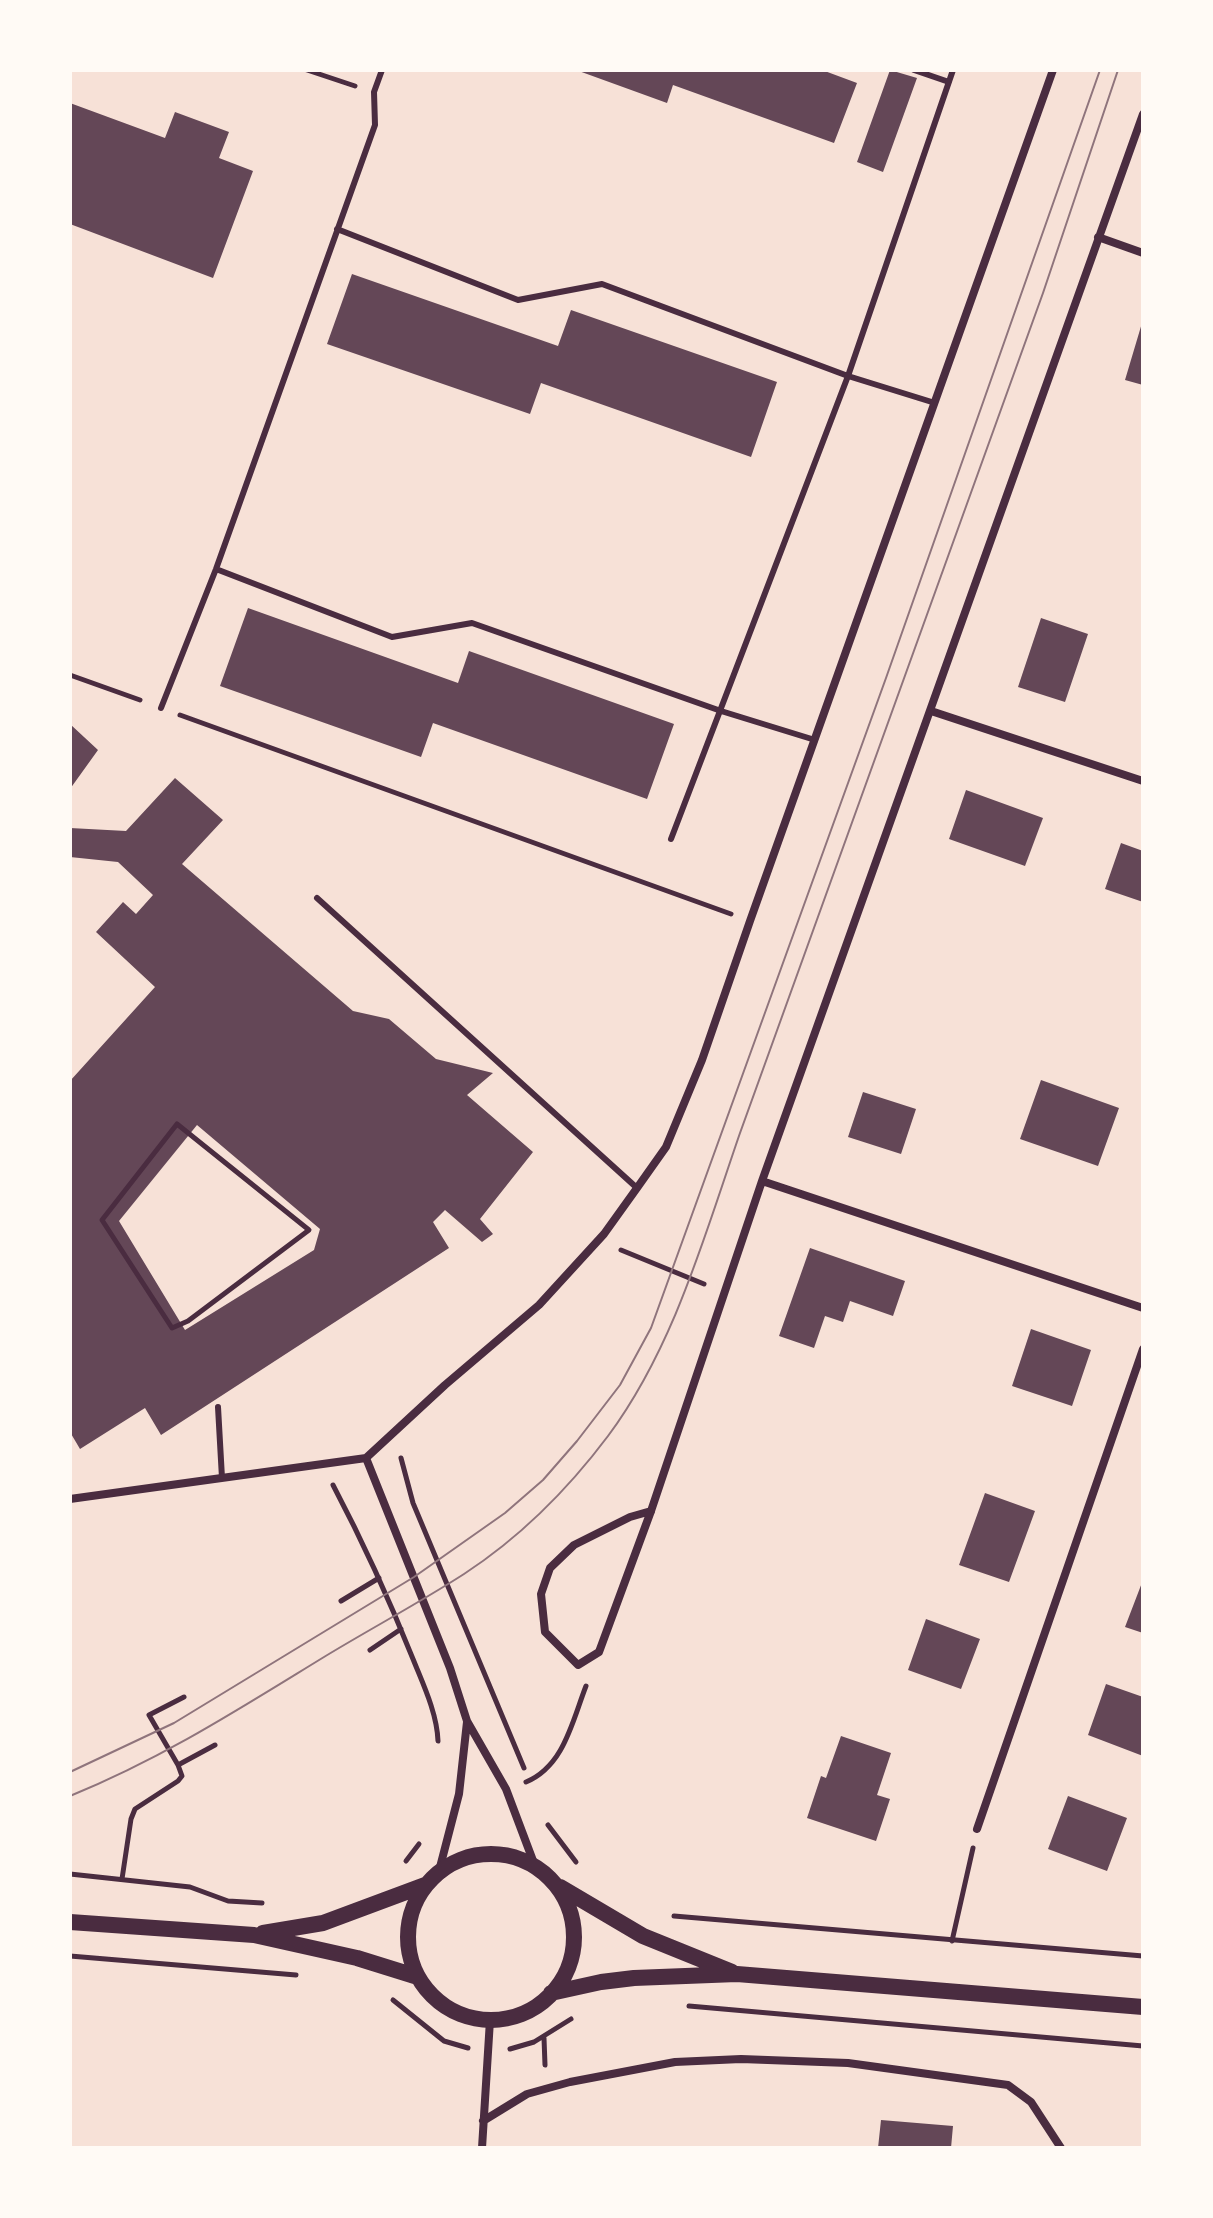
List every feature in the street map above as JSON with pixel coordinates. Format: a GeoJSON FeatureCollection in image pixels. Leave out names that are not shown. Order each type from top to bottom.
{"type":"FeatureCollection","features":[{"type":"Feature","properties":{"kind":"main road"},"geometry":{"type":"LineString","coordinates":[[556,1885],[570,1910],[574,1939],[568,1968],[551,1993],[534,2008],[513,2017],[490,2020],[468,2017],[448,2008],[431,1995],[418,1977],[411,1959],[408,1940],[411,1911],[425,1885],[439,1871],[461,1858],[486,1853],[512,1856],[535,1866],[556,1885],[643,1936],[737,1974]]}},
{"type":"Feature","properties":{"kind":"main road"},"geometry":{"type":"LineString","coordinates":[[254,1935],[323,1923],[425,1885]]}},
{"type":"Feature","properties":{"kind":"main road"},"geometry":{"type":"LineString","coordinates":[[70,1922],[254,1935],[357,1958],[418,1977]]}},
{"type":"Feature","properties":{"kind":"main road"},"geometry":{"type":"LineString","coordinates":[[551,1993],[634,1978],[737,1974],[1143,2007]]}},
{"type":"Feature","properties":{"kind":"street"},"geometry":{"type":"LineString","coordinates":[[70,1499],[366,1458],[539,1305],[598,1241],[666,1147],[702,1060],[1053,70]]}},
{"type":"Feature","properties":{"kind":"street"},"geometry":{"type":"LineString","coordinates":[[651,1511],[630,1517],[574,1545],[550,1568],[541,1594],[545,1632],[578,1665],[599,1652],[651,1511],[762,1181],[1143,114]]}},
{"type":"Feature","properties":{"kind":"street"},"geometry":{"type":"LineString","coordinates":[[1098,237],[1143,253]]}},
{"type":"Feature","properties":{"kind":"street"},"geometry":{"type":"LineString","coordinates":[[931,711],[1143,781]]}},
{"type":"Feature","properties":{"kind":"street"},"geometry":{"type":"LineString","coordinates":[[762,1181],[1143,1308]]}},
{"type":"Feature","properties":{"kind":"street"},"geometry":{"type":"LineString","coordinates":[[977,1829],[1143,1349]]}},
{"type":"Feature","properties":{"kind":"street"},"geometry":{"type":"LineString","coordinates":[[366,1458],[450,1668],[467,1721],[506,1789],[535,1866]]}},
{"type":"Feature","properties":{"kind":"street"},"geometry":{"type":"LineString","coordinates":[[439,1871],[459,1794],[467,1721]]}},
{"type":"Feature","properties":{"kind":"street"},"geometry":{"type":"LineString","coordinates":[[482,2148],[490,2020]]}},
{"type":"Feature","properties":{"kind":"street"},"geometry":{"type":"LineString","coordinates":[[483,2121],[527,2094],[570,2082],[675,2062],[741,2059],[848,2063],[1008,2085],[1031,2102],[1061,2148]]}},
{"type":"Feature","properties":{"kind":"lane"},"geometry":{"type":"LineString","coordinates":[[161,708],[216,569],[375,125],[374,92],[382,70]]}},
{"type":"Feature","properties":{"kind":"lane"},"geometry":{"type":"LineString","coordinates":[[914,70],[949,82]]}},
{"type":"Feature","properties":{"kind":"lane"},"geometry":{"type":"LineString","coordinates":[[671,839],[848,376],[953,70]]}},
{"type":"Feature","properties":{"kind":"lane"},"geometry":{"type":"LineString","coordinates":[[337,229],[518,300],[602,284],[848,376],[935,403]]}},
{"type":"Feature","properties":{"kind":"lane"},"geometry":{"type":"LineString","coordinates":[[216,569],[392,637],[472,623],[721,711],[815,740]]}},
{"type":"Feature","properties":{"kind":"lane"},"geometry":{"type":"LineString","coordinates":[[317,898],[637,1188]]}},
{"type":"Feature","properties":{"kind":"lane"},"geometry":{"type":"LineString","coordinates":[[218,1407],[222,1478]]}},
{"type":"Feature","properties":{"kind":"path"},"geometry":{"type":"LineString","coordinates":[[307,70],[374,92]]}},
{"type":"Feature","properties":{"kind":"path"},"geometry":{"type":"LineString","coordinates":[[70,675],[750,921]]}},
{"type":"Feature","properties":{"kind":"path"},"geometry":{"type":"LineString","coordinates":[[177,1124],[309,1230],[188,1321],[172,1328],[102,1220],[177,1124]]}},
{"type":"Feature","properties":{"kind":"path"},"geometry":{"type":"LineString","coordinates":[[598,1241],[725,1293]]}},
{"type":"Feature","properties":{"kind":"path"},"geometry":{"type":"LineString","coordinates":[[400,1427],[401,1462],[413,1503],[535,1793]]}},
{"type":"Feature","properties":{"kind":"path"},"geometry":{"type":"LineString","coordinates":[[322,1464],[401,1629],[424,1685],[438,1730],[438,1744]]}},
{"type":"Feature","properties":{"kind":"path"},"geometry":{"type":"LineString","coordinates":[[341,1601],[379,1578]]}},
{"type":"Feature","properties":{"kind":"path"},"geometry":{"type":"LineString","coordinates":[[370,1650],[401,1629]]}},
{"type":"Feature","properties":{"kind":"path"},"geometry":{"type":"LineString","coordinates":[[530,1781],[546,1772],[562,1748],[599,1652]]}},
{"type":"Feature","properties":{"kind":"path"},"geometry":{"type":"LineString","coordinates":[[122,1879],[135,1809],[182,1776],[149,1715],[184,1697]]}},
{"type":"Feature","properties":{"kind":"path"},"geometry":{"type":"LineString","coordinates":[[178,1765],[215,1745]]}},
{"type":"Feature","properties":{"kind":"path"},"geometry":{"type":"LineString","coordinates":[[545,1817],[550,1829],[586,1871]]}},
{"type":"Feature","properties":{"kind":"path"},"geometry":{"type":"LineString","coordinates":[[952,1941],[977,1829]]}},
{"type":"Feature","properties":{"kind":"path"},"geometry":{"type":"LineString","coordinates":[[403,1864],[423,1837]]}},
{"type":"Feature","properties":{"kind":"path"},"geometry":{"type":"LineString","coordinates":[[70,1874],[190,1887],[228,1901],[275,1903]]}},
{"type":"Feature","properties":{"kind":"path"},"geometry":{"type":"LineString","coordinates":[[666,1915],[1143,1956]]}},
{"type":"Feature","properties":{"kind":"path"},"geometry":{"type":"LineString","coordinates":[[70,1956],[307,1976]]}},
{"type":"Feature","properties":{"kind":"path"},"geometry":{"type":"LineString","coordinates":[[381,1993],[444,2041],[460,2048],[514,2049],[556,2031],[578,2013]]}},
{"type":"Feature","properties":{"kind":"path"},"geometry":{"type":"LineString","coordinates":[[682,2006],[1143,2046]]}},
{"type":"Feature","properties":{"kind":"building"},"geometry":{"type":"Polygon","coordinates":[[[576,70],[822,70],[857,83],[834,143],[673,85],[667,103],[576,70]]]}},
{"type":"Feature","properties":{"kind":"building"},"geometry":{"type":"Polygon","coordinates":[[[890,70],[917,78],[883,172],[857,162],[890,70]]]}},
{"type":"Feature","properties":{"kind":"building"},"geometry":{"type":"Polygon","coordinates":[[[70,103],[165,138],[175,112],[229,132],[219,158],[253,171],[213,278],[70,224],[70,103]]]}},
{"type":"Feature","properties":{"kind":"building"},"geometry":{"type":"Polygon","coordinates":[[[352,274],[558,346],[571,310],[777,382],[751,457],[541,383],[530,414],[327,344],[352,274]]]}},
{"type":"Feature","properties":{"kind":"building"},"geometry":{"type":"Polygon","coordinates":[[[1143,323],[1143,385],[1125,380],[1143,323]]]}},
{"type":"Feature","properties":{"kind":"building"},"geometry":{"type":"Polygon","coordinates":[[[248,608],[458,683],[469,651],[674,724],[647,799],[433,723],[421,757],[220,686],[248,608]]]}},
{"type":"Feature","properties":{"kind":"building"},"geometry":{"type":"Polygon","coordinates":[[[1041,618],[1088,634],[1065,702],[1018,687],[1041,618]]]}},
{"type":"Feature","properties":{"kind":"building"},"geometry":{"type":"Polygon","coordinates":[[[70,724],[98,750],[70,789],[70,724]]]}},
{"type":"Feature","properties":{"kind":"building"},"geometry":{"type":"Polygon","coordinates":[[[175,778],[223,820],[182,864],[353,1011],[389,1019],[436,1059],[493,1073],[467,1095],[533,1152],[480,1219],[493,1234],[482,1242],[445,1210],[433,1222],[449,1248],[161,1435],[145,1408],[80,1449],[70,1432],[70,1081],[155,987],[96,932],[123,902],[136,914],[153,895],[118,862],[70,857],[70,828],[126,831],[175,778]],[[197,1125],[119,1221],[185,1330],[314,1250],[320,1229],[197,1125]]]}},
{"type":"Feature","properties":{"kind":"building"},"geometry":{"type":"Polygon","coordinates":[[[966,790],[1043,818],[1025,866],[949,839],[966,790]]]}},
{"type":"Feature","properties":{"kind":"building"},"geometry":{"type":"Polygon","coordinates":[[[1121,843],[1143,851],[1143,902],[1105,889],[1121,843]]]}},
{"type":"Feature","properties":{"kind":"building"},"geometry":{"type":"Polygon","coordinates":[[[1041,1080],[1119,1108],[1098,1166],[1020,1139],[1041,1080]]]}},
{"type":"Feature","properties":{"kind":"building"},"geometry":{"type":"Polygon","coordinates":[[[863,1092],[916,1109],[901,1154],[848,1137],[863,1092]]]}},
{"type":"Feature","properties":{"kind":"building"},"geometry":{"type":"Polygon","coordinates":[[[810,1248],[905,1281],[893,1316],[850,1301],[843,1322],[825,1316],[814,1348],[779,1336],[810,1248]]]}},
{"type":"Feature","properties":{"kind":"building"},"geometry":{"type":"Polygon","coordinates":[[[1031,1329],[1091,1350],[1072,1406],[1012,1386],[1031,1329]]]}},
{"type":"Feature","properties":{"kind":"building"},"geometry":{"type":"Polygon","coordinates":[[[985,1493],[1035,1511],[1009,1582],[959,1565],[985,1493]]]}},
{"type":"Feature","properties":{"kind":"building"},"geometry":{"type":"Polygon","coordinates":[[[1143,1580],[1143,1633],[1125,1627],[1143,1580]]]}},
{"type":"Feature","properties":{"kind":"building"},"geometry":{"type":"Polygon","coordinates":[[[926,1619],[980,1639],[961,1689],[908,1670],[926,1619]]]}},
{"type":"Feature","properties":{"kind":"building"},"geometry":{"type":"Polygon","coordinates":[[[1106,1684],[1143,1697],[1143,1756],[1088,1735],[1106,1684]]]}},
{"type":"Feature","properties":{"kind":"building"},"geometry":{"type":"Polygon","coordinates":[[[841,1736],[891,1753],[877,1795],[890,1799],[876,1841],[807,1818],[821,1776],[826,1778],[841,1736]]]}},
{"type":"Feature","properties":{"kind":"building"},"geometry":{"type":"Polygon","coordinates":[[[1068,1796],[1127,1818],[1107,1871],[1048,1849],[1068,1796]]]}},
{"type":"Feature","properties":{"kind":"building"},"geometry":{"type":"Polygon","coordinates":[[[881,2120],[953,2126],[951,2148],[878,2148],[881,2120]]]}},
{"type":"Feature","properties":{"kind":"tram line"},"geometry":{"type":"LineString","coordinates":[[70,1772],[174,1723],[414,1577],[505,1513],[543,1480],[620,1385],[651,1328],[886,678],[1100,70]]}},
{"type":"Feature","properties":{"kind":"tram line"},"geometry":{"type":"LineString","coordinates":[[70,1796],[137,1766],[200,1732],[484,1560],[560,1493],[608,1436],[631,1402],[669,1328],[700,1251],[1043,293],[1118,70]]}}]}
